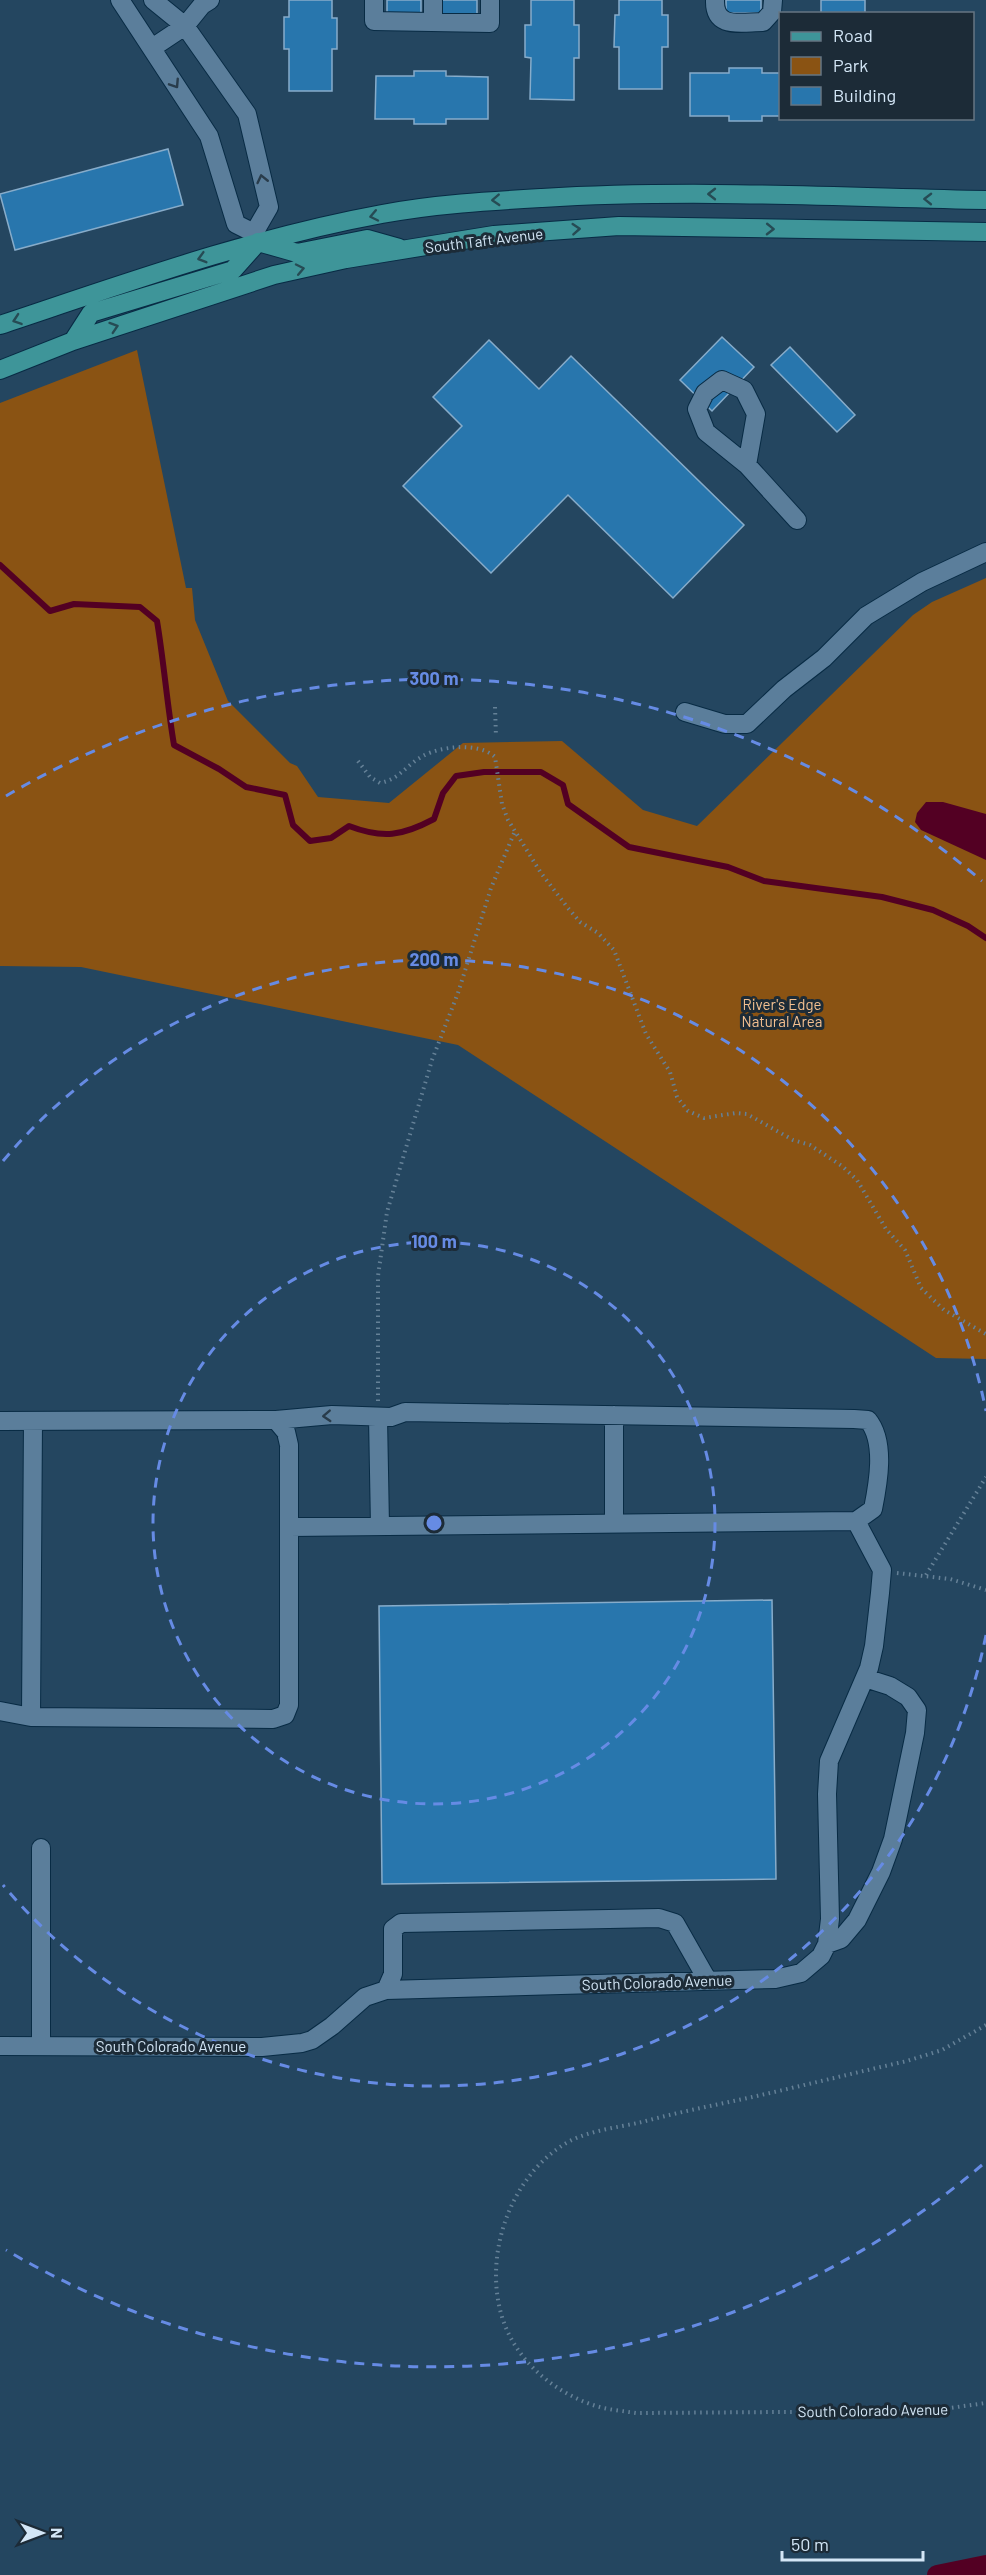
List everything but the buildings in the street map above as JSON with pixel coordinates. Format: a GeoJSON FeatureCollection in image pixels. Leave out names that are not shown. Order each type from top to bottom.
{"type":"FeatureCollection","features":[{"type":"Feature","properties":{"kind":"main road"},"geometry":{"type":"LineString","coordinates":[[0,325],[256,237],[383,214],[472,202],[574,196],[720,194],[986,200]]}},
{"type":"Feature","properties":{"kind":"main road","name":"South Taft Avenue"},"geometry":{"type":"LineString","coordinates":[[0,370],[73,341],[269,276],[346,260],[494,235],[619,226],[986,232]]}},
{"type":"Feature","properties":{"kind":"main road"},"geometry":{"type":"LineString","coordinates":[[256,237],[297,254],[367,239],[406,250]]}},
{"type":"Feature","properties":{"kind":"main road"},"geometry":{"type":"LineString","coordinates":[[73,341],[91,312],[233,270],[256,237]]}},
{"type":"Feature","properties":{"kind":"street"},"geometry":{"type":"LineString","coordinates":[[120,0],[209,136],[236,224],[256,237],[269,207],[247,114],[185,26],[153,0]]}},
{"type":"Feature","properties":{"kind":"street"},"geometry":{"type":"LineString","coordinates":[[152,48],[185,26],[202,5],[210,0]]}},
{"type":"Feature","properties":{"kind":"street"},"geometry":{"type":"LineString","coordinates":[[374,0],[374,21],[490,23],[490,0]]}},
{"type":"Feature","properties":{"kind":"street"},"geometry":{"type":"LineString","coordinates":[[433,0],[433,22]]}},
{"type":"Feature","properties":{"kind":"street"},"geometry":{"type":"LineString","coordinates":[[715,0],[716,14],[721,20],[763,22],[772,12],[773,0]]}},
{"type":"Feature","properties":{"kind":"street"},"geometry":{"type":"LineString","coordinates":[[747,465],[797,520]]}},
{"type":"Feature","properties":{"kind":"street"},"geometry":{"type":"LineString","coordinates":[[685,712],[724,724],[747,724],[784,688],[824,658],[866,616],[922,582],[986,552]]}},
{"type":"Feature","properties":{"kind":"street"},"geometry":{"type":"LineString","coordinates":[[0,1421],[276,1420],[332,1415],[391,1417],[405,1412],[868,1420],[876,1430],[877,1487],[873,1509],[856,1521],[289,1527]]}},
{"type":"Feature","properties":{"kind":"street"},"geometry":{"type":"LineString","coordinates":[[614,1415],[614,1524]]}},
{"type":"Feature","properties":{"kind":"street"},"geometry":{"type":"LineString","coordinates":[[378,1417],[380,1526]]}},
{"type":"Feature","properties":{"kind":"street"},"geometry":{"type":"LineString","coordinates":[[0,1711],[31,1717],[273,1719],[285,1715],[289,1705],[289,1445],[286,1432],[276,1420]]}},
{"type":"Feature","properties":{"kind":"street"},"geometry":{"type":"LineString","coordinates":[[31,1717],[33,1421]]}},
{"type":"Feature","properties":{"kind":"street"},"geometry":{"type":"LineString","coordinates":[[827,1944],[830,1919],[827,1794],[829,1761],[864,1678],[874,1646],[882,1570],[856,1521]]}},
{"type":"Feature","properties":{"kind":"street","name":"South Colorado Avenue"},"geometry":{"type":"LineString","coordinates":[[0,2046],[262,2047],[312,2040],[365,1997],[386,1990],[775,1979],[801,1973],[821,1956],[827,1944],[841,1939],[857,1920],[881,1872],[893,1839],[915,1733],[917,1710],[908,1697],[890,1686],[864,1678]]}},
{"type":"Feature","properties":{"kind":"street"},"geometry":{"type":"LineString","coordinates":[[41,1848],[41,2046]]}},
{"type":"Feature","properties":{"kind":"street"},"geometry":{"type":"LineString","coordinates":[[386,1990],[393,1974],[393,1929],[401,1923],[659,1918],[675,1923],[708,1981]]}},
{"type":"Feature","properties":{"kind":"path"},"geometry":{"type":"LineString","coordinates":[[495,707],[496,737]]}},
{"type":"Feature","properties":{"kind":"path"},"geometry":{"type":"LineString","coordinates":[[358,761],[370,777],[380,783],[394,780],[415,761],[438,750],[477,748],[490,752],[495,757],[502,804],[515,831],[541,873],[568,908],[580,922],[598,933],[614,950],[646,1034],[670,1072],[677,1097],[688,1111],[704,1118],[736,1113],[747,1114],[793,1140],[810,1145],[834,1160],[857,1180],[886,1228],[905,1250],[921,1288],[932,1300],[957,1319],[986,1334]]}},
{"type":"Feature","properties":{"kind":"path"},"geometry":{"type":"LineString","coordinates":[[378,1417],[378,1276],[387,1212],[432,1060],[458,993],[491,888],[515,831]]}},
{"type":"Feature","properties":{"kind":"path"},"geometry":{"type":"LineString","coordinates":[[926,1575],[986,1477]]}},
{"type":"Feature","properties":{"kind":"path"},"geometry":{"type":"LineString","coordinates":[[882,1570],[950,1578],[986,1590]]}},
{"type":"Feature","properties":{"kind":"path","name":"South Colorado Avenue"},"geometry":{"type":"LineString","coordinates":[[986,2025],[942,2050],[907,2061],[668,2115],[578,2138],[561,2145],[530,2174],[511,2205],[503,2229],[497,2275],[499,2307],[518,2353],[550,2382],[574,2398],[598,2407],[636,2413],[928,2411],[986,2403]]}},
{"type":"Feature","properties":{"kind":"green space","name":"River's Edge Natural Area"},"geometry":{"type":"Polygon","coordinates":[[[137,350],[186,588],[192,588],[195,620],[228,701],[290,763],[297,766],[318,797],[389,803],[463,743],[562,741],[643,810],[697,826],[913,615],[932,602],[986,578],[986,1359],[936,1358],[458,1045],[81,967],[0,966],[0,403],[137,350]]]}},
{"type":"Feature","properties":{"kind":"shaded area"},"geometry":{"type":"Polygon","coordinates":[[[926,802],[943,802],[986,814],[986,860],[921,830],[915,822],[917,813],[926,802]]]}},
{"type":"Feature","properties":{"kind":"waterway"},"geometry":{"type":"LineString","coordinates":[[0,565],[50,611],[74,604],[140,607],[157,621],[174,745],[219,769],[246,787],[285,795],[293,825],[310,841],[331,838],[349,826],[372,833],[392,834],[423,825],[434,819],[443,793],[456,776],[484,772],[541,772],[563,785],[568,804],[629,847],[728,867],[764,881],[882,897],[933,910],[968,926],[986,938]]}},
{"type":"Feature","properties":{"kind":"waterway"},"geometry":{"type":"LineString","coordinates":[[937,2575],[986,2565]]}}]}
